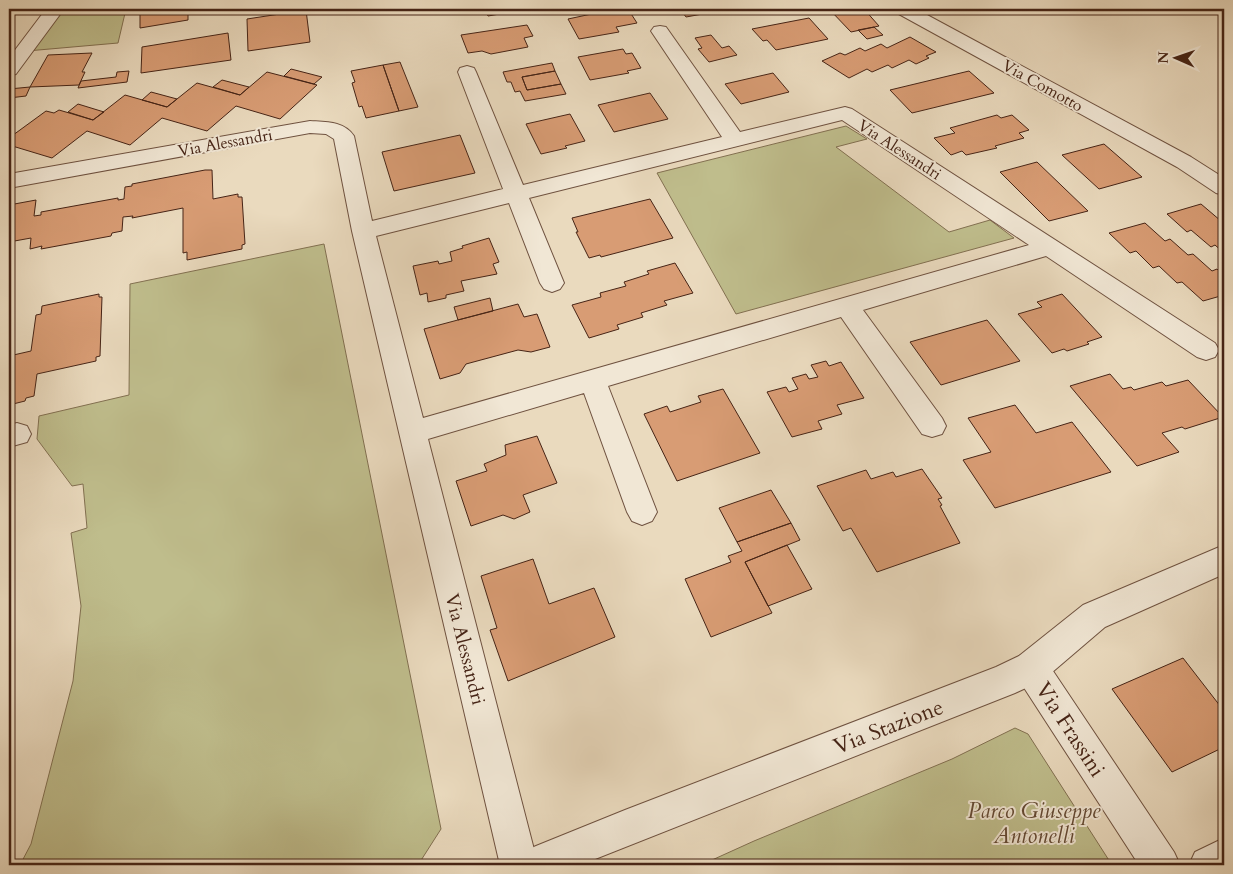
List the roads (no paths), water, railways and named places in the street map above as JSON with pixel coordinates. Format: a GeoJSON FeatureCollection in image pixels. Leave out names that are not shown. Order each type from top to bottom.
{"type":"FeatureCollection","features":[{"type":"Feature","properties":{"kind":"street"},"geometry":{"type":"LineString","coordinates":[[9,70],[55,9]]}},
{"type":"Feature","properties":{"kind":"street","name":"Via Comotto"},"geometry":{"type":"LineString","coordinates":[[902,9],[1184,162],[1224,188]]}},
{"type":"Feature","properties":{"kind":"street"},"geometry":{"type":"LineString","coordinates":[[660,31],[735,140]]}},
{"type":"Feature","properties":{"kind":"street"},"geometry":{"type":"LineString","coordinates":[[467,72],[552,284]]}},
{"type":"Feature","properties":{"kind":"street","name":"Via Alessandri"},"geometry":{"type":"LineString","coordinates":[[363,231],[845,113],[1206,350]]}},
{"type":"Feature","properties":{"kind":"street","name":"Via Alessandri"},"geometry":{"type":"LineString","coordinates":[[9,182],[310,127],[331,128],[344,136],[363,231],[519,865]]}},
{"type":"Feature","properties":{"kind":"street","name":"Via Comotto"},"geometry":{"type":"LineString","coordinates":[[1184,162],[1224,178]]}},
{"type":"Feature","properties":{"kind":"street"},"geometry":{"type":"LineString","coordinates":[[412,432],[1049,247]]}},
{"type":"Feature","properties":{"kind":"street"},"geometry":{"type":"LineString","coordinates":[[846,305],[932,426]]}},
{"type":"Feature","properties":{"kind":"street"},"geometry":{"type":"LineString","coordinates":[[592,380],[642,512]]}},
{"type":"Feature","properties":{"kind":"street","name":"Via Stazione"},"geometry":{"type":"LineString","coordinates":[[536,865],[625,828],[1003,681],[1031,668],[1094,616],[1224,559]]}},
{"type":"Feature","properties":{"kind":"street","name":"Via Frassini"},"geometry":{"type":"LineString","coordinates":[[1031,668],[1160,865]]}},
{"type":"Feature","properties":{"kind":"street"},"geometry":{"type":"LineString","coordinates":[[1208,865],[1224,857]]}},
{"type":"Feature","properties":{"kind":"park label","name":"Parco Giuseppe Antonelli"},"geometry":{"type":"Point","coordinates":[1034,822]}}]}
